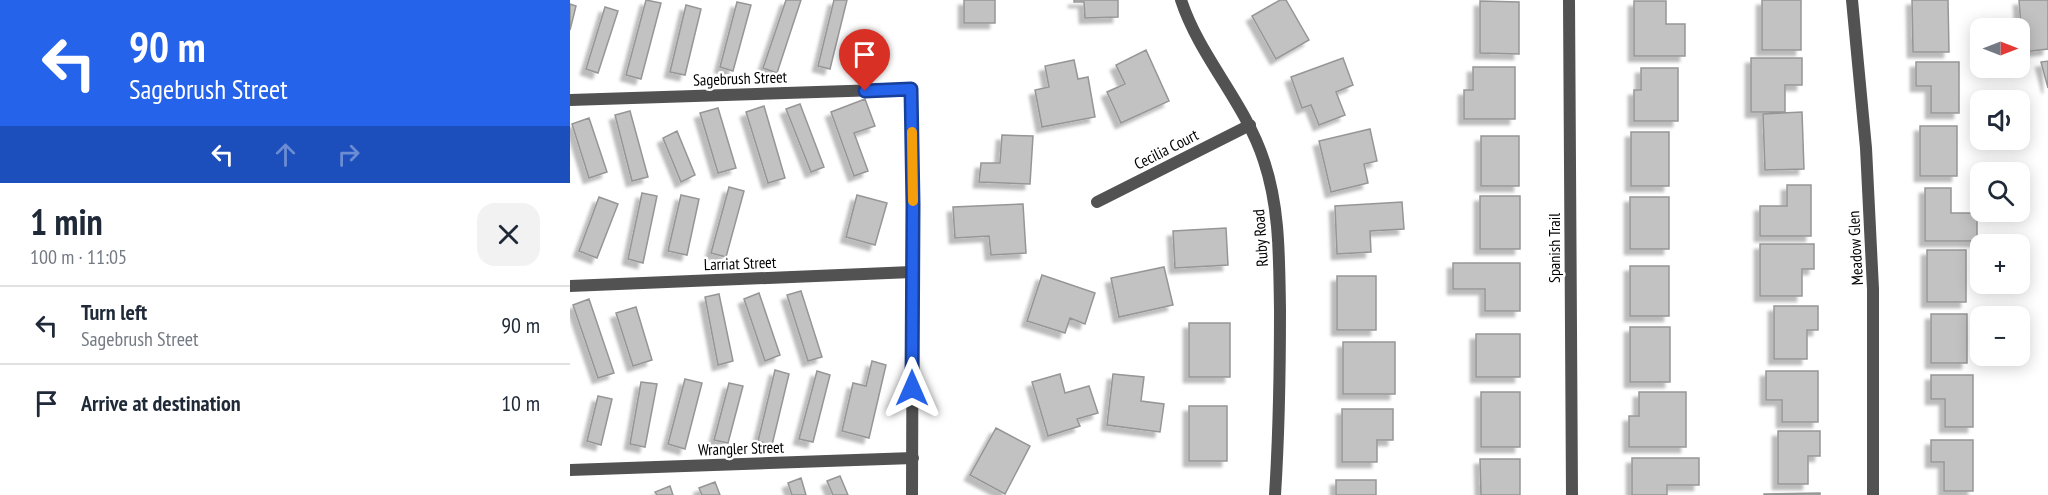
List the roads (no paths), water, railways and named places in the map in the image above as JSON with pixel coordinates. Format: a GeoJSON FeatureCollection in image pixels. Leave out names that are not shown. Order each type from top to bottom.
{"type":"FeatureCollection","features":[{"type":"Feature","properties":{"kind":"street","name":"Ruby Road"},"geometry":{"type":"LineString","coordinates":[[1180,0],[1205,53],[1236,99],[1250,125],[1264,160],[1273,195],[1279,237],[1279,421],[1275,495]]}},
{"type":"Feature","properties":{"kind":"street","name":"Spanish Trail"},"geometry":{"type":"LineString","coordinates":[[1569,0],[1572,495]]}},
{"type":"Feature","properties":{"kind":"street","name":"Meadow Glen"},"geometry":{"type":"LineString","coordinates":[[1852,0],[1866,148],[1873,289],[1873,495]]}},
{"type":"Feature","properties":{"kind":"street","name":"Sagebrush Street"},"geometry":{"type":"LineString","coordinates":[[570,100],[911,89],[912,272]]}},
{"type":"Feature","properties":{"kind":"street","name":"Cecilia Court"},"geometry":{"type":"LineString","coordinates":[[1097,202],[1250,125]]}},
{"type":"Feature","properties":{"kind":"street","name":"Larriat Street"},"geometry":{"type":"LineString","coordinates":[[570,286],[912,272]]}},
{"type":"Feature","properties":{"kind":"street"},"geometry":{"type":"LineString","coordinates":[[912,272],[912,495]]}},
{"type":"Feature","properties":{"kind":"street","name":"Wrangler Street"},"geometry":{"type":"LineString","coordinates":[[570,470],[913,458]]}}]}
